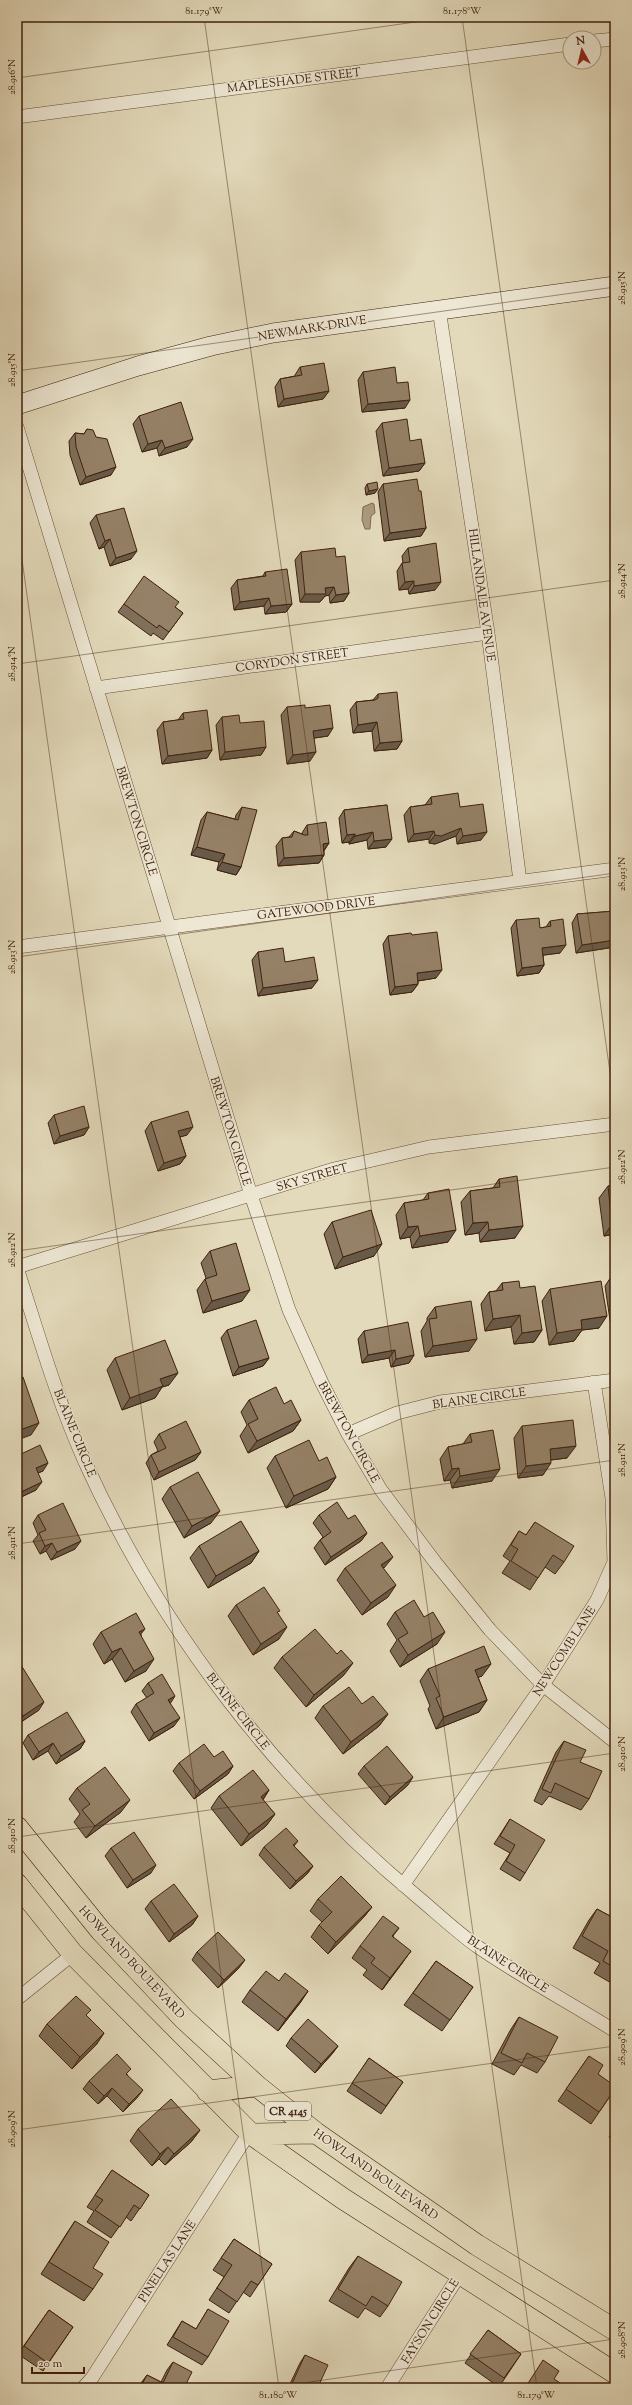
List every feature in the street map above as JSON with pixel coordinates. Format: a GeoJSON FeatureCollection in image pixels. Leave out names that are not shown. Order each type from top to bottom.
{"type":"FeatureCollection","features":[{"type":"Feature","properties":{"kind":"main road","name":"HOWLAND BOULEVARD"},"geometry":{"type":"LineString","coordinates":[[17,1827],[101,1931],[184,2019],[257,2086],[316,2133],[477,2245],[615,2330]]}},
{"type":"Feature","properties":{"kind":"main road"},"geometry":{"type":"LineString","coordinates":[[17,1884],[73,1954],[250,2134],[342,2198],[615,2373]]}},
{"type":"Feature","properties":{"kind":"main road"},"geometry":{"type":"LineString","coordinates":[[207,2091],[257,2086]]}},
{"type":"Feature","properties":{"kind":"main road"},"geometry":{"type":"LineString","coordinates":[[250,2134],[316,2133]]}},
{"type":"Feature","properties":{"kind":"street"},"geometry":{"type":"LineString","coordinates":[[602,40],[615,39]]}},
{"type":"Feature","properties":{"kind":"street","name":"MAPLESHADE STREET"},"geometry":{"type":"LineString","coordinates":[[17,116],[562,45]]}},
{"type":"Feature","properties":{"kind":"street","name":"NEWMARK DRIVE"},"geometry":{"type":"LineString","coordinates":[[17,405],[138,366],[211,346],[274,333],[615,286]]}},
{"type":"Feature","properties":{"kind":"street","name":"HILLANDALE AVENUE"},"geometry":{"type":"LineString","coordinates":[[439,310],[488,633],[520,881]]}},
{"type":"Feature","properties":{"kind":"street","name":"BREWTON CIRCLE"},"geometry":{"type":"LineString","coordinates":[[17,428],[251,1195],[289,1310],[322,1383],[348,1434],[381,1490],[435,1562],[490,1630],[543,1685],[615,1742]]}},
{"type":"Feature","properties":{"kind":"street","name":"CORYDON STREET"},"geometry":{"type":"LineString","coordinates":[[96,688],[488,633]]}},
{"type":"Feature","properties":{"kind":"street","name":"GATEWOOD DRIVE"},"geometry":{"type":"LineString","coordinates":[[17,947],[615,869]]}},
{"type":"Feature","properties":{"kind":"street","name":"SKY STREET"},"geometry":{"type":"LineString","coordinates":[[17,1268],[334,1169],[429,1147],[615,1124]]}},
{"type":"Feature","properties":{"kind":"street","name":"BLAINE CIRCLE"},"geometry":{"type":"LineString","coordinates":[[17,1268],[61,1403],[86,1463],[150,1587],[207,1672],[278,1762],[358,1845],[403,1885],[477,1946],[615,2031]]}},
{"type":"Feature","properties":{"kind":"street","name":"BLAINE CIRCLE"},"geometry":{"type":"LineString","coordinates":[[348,1434],[396,1413],[440,1402],[615,1380]]}},
{"type":"Feature","properties":{"kind":"street","name":"NEWCOMB LANE"},"geometry":{"type":"LineString","coordinates":[[403,1885],[543,1685],[597,1600],[614,1562],[612,1498],[594,1382]]}},
{"type":"Feature","properties":{"kind":"street"},"geometry":{"type":"LineString","coordinates":[[17,1999],[73,1954]]}},
{"type":"Feature","properties":{"kind":"street","name":"PINELLAS LANE"},"geometry":{"type":"LineString","coordinates":[[83,2388],[96,2372],[250,2134]]}},
{"type":"Feature","properties":{"kind":"street","name":"FAYSON CIRCLE"},"geometry":{"type":"LineString","coordinates":[[387,2388],[460,2274]]}},
{"type":"Feature","properties":{"kind":"shaded area"},"geometry":{"type":"Polygon","coordinates":[[[372,503],[374,504],[375,513],[371,516],[370,529],[365,529],[362,520],[363,507],[372,503]]]}},
{"type":"Feature","properties":{"kind":"building"},"geometry":{"type":"Polygon","coordinates":[[[324,363],[329,391],[284,399],[280,379],[302,375],[300,367],[324,363]]]}},
{"type":"Feature","properties":{"kind":"building"},"geometry":{"type":"Polygon","coordinates":[[[395,367],[397,383],[408,382],[410,400],[368,404],[363,372],[395,367]]]}},
{"type":"Feature","properties":{"kind":"building"},"geometry":{"type":"Polygon","coordinates":[[[181,402],[193,439],[165,448],[162,440],[148,444],[139,416],[181,402]]]}},
{"type":"Feature","properties":{"kind":"building"},"geometry":{"type":"Polygon","coordinates":[[[407,419],[410,441],[421,439],[425,463],[389,468],[382,423],[407,419]]]}},
{"type":"Feature","properties":{"kind":"building"},"geometry":{"type":"Polygon","coordinates":[[[87,429],[93,430],[96,437],[107,439],[116,467],[86,477],[76,447],[75,433],[84,434],[87,429]]]}},
{"type":"Feature","properties":{"kind":"building"},"geometry":{"type":"Polygon","coordinates":[[[417,479],[419,491],[421,491],[426,528],[390,533],[383,484],[417,479]]]}},
{"type":"Feature","properties":{"kind":"building"},"geometry":{"type":"Polygon","coordinates":[[[377,482],[378,489],[369,491],[367,484],[377,482]]]}},
{"type":"Feature","properties":{"kind":"building"},"geometry":{"type":"Polygon","coordinates":[[[124,508],[137,551],[116,558],[110,539],[105,541],[96,515],[124,508]]]}},
{"type":"Feature","properties":{"kind":"building"},"geometry":{"type":"Polygon","coordinates":[[[436,543],[441,582],[414,586],[414,581],[405,582],[402,563],[410,562],[408,548],[436,543]]]}},
{"type":"Feature","properties":{"kind":"building"},"geometry":{"type":"Polygon","coordinates":[[[335,548],[336,557],[345,556],[349,593],[336,595],[334,587],[325,588],[326,594],[305,594],[301,552],[335,548]]]}},
{"type":"Feature","properties":{"kind":"building"},"geometry":{"type":"Polygon","coordinates":[[[287,569],[292,604],[271,606],[269,598],[240,602],[237,580],[266,576],[265,572],[287,569]]]}},
{"type":"Feature","properties":{"kind":"building"},"geometry":{"type":"Polygon","coordinates":[[[144,576],[179,602],[175,607],[183,613],[169,632],[159,625],[157,628],[124,604],[144,576]]]}},
{"type":"Feature","properties":{"kind":"building"},"geometry":{"type":"Polygon","coordinates":[[[397,692],[402,741],[380,743],[377,722],[358,725],[356,702],[375,700],[378,698],[378,694],[397,692]]]}},
{"type":"Feature","properties":{"kind":"building"},"geometry":{"type":"Polygon","coordinates":[[[305,705],[305,708],[330,705],[333,728],[313,731],[316,752],[293,755],[287,707],[305,705]]]}},
{"type":"Feature","properties":{"kind":"building"},"geometry":{"type":"Polygon","coordinates":[[[207,710],[212,750],[168,756],[163,722],[184,719],[183,713],[207,710]]]}},
{"type":"Feature","properties":{"kind":"building"},"geometry":{"type":"Polygon","coordinates":[[[239,715],[240,723],[264,721],[266,747],[225,752],[222,717],[239,715]]]}},
{"type":"Feature","properties":{"kind":"building"},"geometry":{"type":"Polygon","coordinates":[[[458,793],[460,807],[483,804],[487,832],[463,836],[461,828],[441,836],[435,835],[434,831],[414,834],[410,807],[432,804],[431,797],[458,793]]]}},
{"type":"Feature","properties":{"kind":"building"},"geometry":{"type":"Polygon","coordinates":[[[387,805],[392,839],[374,841],[373,832],[355,836],[355,834],[347,835],[344,810],[387,805]]]}},
{"type":"Feature","properties":{"kind":"building"},"geometry":{"type":"Polygon","coordinates":[[[242,807],[257,810],[241,867],[222,862],[225,854],[197,847],[207,812],[238,820],[242,807]]]}},
{"type":"Feature","properties":{"kind":"building"},"geometry":{"type":"Polygon","coordinates":[[[326,822],[329,843],[323,844],[324,855],[284,858],[282,838],[292,837],[294,831],[308,835],[307,825],[326,822]]]}},
{"type":"Feature","properties":{"kind":"building"},"geometry":{"type":"Polygon","coordinates":[[[615,911],[615,940],[582,945],[577,914],[615,911]]]}},
{"type":"Feature","properties":{"kind":"building"},"geometry":{"type":"Polygon","coordinates":[[[539,918],[540,928],[551,926],[550,921],[563,919],[566,945],[542,948],[544,965],[522,968],[516,920],[539,918]]]}},
{"type":"Feature","properties":{"kind":"building"},"geometry":{"type":"Polygon","coordinates":[[[437,932],[442,970],[417,973],[418,984],[395,987],[388,936],[437,932]]]}},
{"type":"Feature","properties":{"kind":"building"},"geometry":{"type":"Polygon","coordinates":[[[283,948],[285,962],[314,957],[318,980],[263,988],[258,952],[283,948]]]}},
{"type":"Feature","properties":{"kind":"building"},"geometry":{"type":"Polygon","coordinates":[[[84,1106],[89,1127],[60,1136],[54,1115],[84,1106]]]}},
{"type":"Feature","properties":{"kind":"building"},"geometry":{"type":"Polygon","coordinates":[[[188,1111],[193,1127],[178,1131],[186,1156],[164,1163],[151,1122],[188,1111]]]}},
{"type":"Feature","properties":{"kind":"building"},"geometry":{"type":"Polygon","coordinates":[[[517,1176],[523,1226],[489,1230],[488,1222],[473,1223],[470,1191],[500,1187],[499,1179],[517,1176]]]}},
{"type":"Feature","properties":{"kind":"building"},"geometry":{"type":"Polygon","coordinates":[[[615,1185],[615,1223],[612,1224],[608,1186],[615,1185]]]}},
{"type":"Feature","properties":{"kind":"building"},"geometry":{"type":"Polygon","coordinates":[[[449,1189],[456,1230],[420,1236],[418,1226],[408,1227],[404,1203],[429,1199],[428,1193],[449,1189]]]}},
{"type":"Feature","properties":{"kind":"building"},"geometry":{"type":"Polygon","coordinates":[[[371,1210],[382,1244],[343,1257],[332,1222],[371,1210]]]}},
{"type":"Feature","properties":{"kind":"building"},"geometry":{"type":"Polygon","coordinates":[[[236,1243],[250,1290],[212,1301],[205,1279],[217,1275],[210,1251],[236,1243]]]}},
{"type":"Feature","properties":{"kind":"building"},"geometry":{"type":"Polygon","coordinates":[[[613,1274],[615,1274],[615,1287],[613,1274]]]}},
{"type":"Feature","properties":{"kind":"building"},"geometry":{"type":"Polygon","coordinates":[[[519,1281],[520,1288],[535,1286],[542,1330],[522,1333],[520,1315],[493,1319],[489,1292],[503,1290],[502,1283],[519,1281]]]}},
{"type":"Feature","properties":{"kind":"building"},"geometry":{"type":"Polygon","coordinates":[[[601,1281],[607,1316],[581,1320],[582,1329],[557,1333],[550,1289],[601,1281]]]}},
{"type":"Feature","properties":{"kind":"building"},"geometry":{"type":"Polygon","coordinates":[[[471,1301],[477,1339],[433,1346],[429,1319],[437,1318],[435,1307],[471,1301]]]}},
{"type":"Feature","properties":{"kind":"building"},"geometry":{"type":"Polygon","coordinates":[[[256,1320],[269,1358],[239,1367],[227,1330],[256,1320]]]}},
{"type":"Feature","properties":{"kind":"building"},"geometry":{"type":"Polygon","coordinates":[[[408,1322],[414,1355],[396,1359],[395,1350],[368,1355],[364,1331],[408,1322]]]}},
{"type":"Feature","properties":{"kind":"building"},"geometry":{"type":"Polygon","coordinates":[[[165,1340],[178,1373],[160,1379],[163,1386],[130,1398],[115,1358],[165,1340]]]}},
{"type":"Feature","properties":{"kind":"building"},"geometry":{"type":"Polygon","coordinates":[[[23,1377],[39,1423],[17,1431],[17,1380],[23,1377]]]}},
{"type":"Feature","properties":{"kind":"building"},"geometry":{"type":"Polygon","coordinates":[[[276,1387],[284,1404],[291,1400],[301,1420],[257,1441],[248,1424],[258,1419],[249,1400],[276,1387]]]}},
{"type":"Feature","properties":{"kind":"building"},"geometry":{"type":"Polygon","coordinates":[[[573,1420],[576,1446],[550,1449],[551,1463],[526,1466],[522,1426],[573,1420]]]}},
{"type":"Feature","properties":{"kind":"building"},"geometry":{"type":"Polygon","coordinates":[[[186,1421],[201,1452],[159,1472],[151,1455],[166,1448],[159,1434],[186,1421]]]}},
{"type":"Feature","properties":{"kind":"building"},"geometry":{"type":"Polygon","coordinates":[[[493,1430],[500,1469],[460,1476],[459,1468],[452,1469],[448,1447],[472,1442],[470,1434],[493,1430]]]}},
{"type":"Feature","properties":{"kind":"building"},"geometry":{"type":"Polygon","coordinates":[[[309,1440],[319,1461],[327,1457],[336,1477],[294,1496],[275,1456],[309,1440]]]}},
{"type":"Feature","properties":{"kind":"building"},"geometry":{"type":"Polygon","coordinates":[[[40,1445],[48,1463],[36,1468],[42,1482],[21,1492],[17,1484],[17,1456],[40,1445]]]}},
{"type":"Feature","properties":{"kind":"building"},"geometry":{"type":"Polygon","coordinates":[[[198,1472],[220,1511],[192,1526],[170,1487],[198,1472]]]}},
{"type":"Feature","properties":{"kind":"building"},"geometry":{"type":"Polygon","coordinates":[[[337,1502],[348,1519],[355,1515],[367,1533],[331,1557],[320,1540],[331,1532],[319,1515],[337,1502]]]}},
{"type":"Feature","properties":{"kind":"building"},"geometry":{"type":"Polygon","coordinates":[[[63,1503],[81,1541],[57,1552],[52,1543],[45,1546],[39,1533],[46,1530],[38,1515],[63,1503]]]}},
{"type":"Feature","properties":{"kind":"building"},"geometry":{"type":"Polygon","coordinates":[[[241,1521],[259,1551],[216,1576],[199,1546],[241,1521]]]}},
{"type":"Feature","properties":{"kind":"building"},"geometry":{"type":"Polygon","coordinates":[[[535,1522],[574,1546],[564,1562],[553,1555],[538,1578],[511,1561],[518,1549],[511,1545],[519,1531],[526,1535],[535,1522]]]}},
{"type":"Feature","properties":{"kind":"building"},"geometry":{"type":"Polygon","coordinates":[[[382,1542],[393,1557],[381,1565],[396,1585],[371,1603],[345,1568],[382,1542]]]}},
{"type":"Feature","properties":{"kind":"building"},"geometry":{"type":"Polygon","coordinates":[[[264,1587],[280,1611],[277,1612],[287,1627],[261,1644],[236,1605],[264,1587]]]}},
{"type":"Feature","properties":{"kind":"building"},"geometry":{"type":"Polygon","coordinates":[[[414,1600],[424,1617],[433,1612],[445,1632],[408,1655],[398,1639],[408,1633],[395,1612],[414,1600]]]}},
{"type":"Feature","properties":{"kind":"building"},"geometry":{"type":"Polygon","coordinates":[[[136,1613],[145,1629],[139,1632],[154,1659],[134,1671],[121,1648],[112,1652],[101,1632],[136,1613]]]}},
{"type":"Feature","properties":{"kind":"building"},"geometry":{"type":"Polygon","coordinates":[[[315,1629],[337,1654],[341,1650],[353,1663],[314,1695],[282,1657],[315,1629]]]}},
{"type":"Feature","properties":{"kind":"building"},"geometry":{"type":"Polygon","coordinates":[[[484,1646],[491,1664],[475,1670],[487,1700],[444,1717],[436,1698],[440,1696],[428,1669],[484,1646]]]}},
{"type":"Feature","properties":{"kind":"building"},"geometry":{"type":"Polygon","coordinates":[[[21,1665],[44,1702],[23,1716],[17,1706],[17,1668],[21,1665]]]}},
{"type":"Feature","properties":{"kind":"building"},"geometry":{"type":"Polygon","coordinates":[[[162,1674],[175,1696],[168,1700],[180,1718],[154,1733],[136,1704],[154,1693],[148,1683],[162,1674]]]}},
{"type":"Feature","properties":{"kind":"building"},"geometry":{"type":"Polygon","coordinates":[[[349,1687],[362,1704],[373,1696],[388,1714],[351,1742],[323,1706],[349,1687]]]}},
{"type":"Feature","properties":{"kind":"building"},"geometry":{"type":"Polygon","coordinates":[[[67,1712],[85,1741],[61,1756],[53,1743],[39,1752],[28,1735],[67,1712]]]}},
{"type":"Feature","properties":{"kind":"building"},"geometry":{"type":"Polygon","coordinates":[[[564,1741],[586,1750],[580,1762],[602,1771],[589,1799],[555,1783],[551,1793],[542,1789],[564,1741]]]}},
{"type":"Feature","properties":{"kind":"building"},"geometry":{"type":"Polygon","coordinates":[[[204,1744],[214,1757],[223,1751],[233,1766],[200,1791],[179,1763],[204,1744]]]}},
{"type":"Feature","properties":{"kind":"building"},"geometry":{"type":"Polygon","coordinates":[[[387,1746],[413,1777],[390,1797],[364,1766],[387,1746]]]}},
{"type":"Feature","properties":{"kind":"building"},"geometry":{"type":"Polygon","coordinates":[[[105,1767],[130,1800],[95,1826],[82,1810],[90,1804],[77,1788],[105,1767]]]}},
{"type":"Feature","properties":{"kind":"building"},"geometry":{"type":"Polygon","coordinates":[[[253,1770],[269,1790],[261,1797],[275,1814],[249,1834],[219,1796],[253,1770]]]}},
{"type":"Feature","properties":{"kind":"building"},"geometry":{"type":"Polygon","coordinates":[[[510,1819],[545,1840],[525,1873],[506,1861],[515,1845],[500,1836],[510,1819]]]}},
{"type":"Feature","properties":{"kind":"building"},"geometry":{"type":"Polygon","coordinates":[[[286,1828],[298,1841],[293,1845],[313,1866],[296,1881],[264,1847],[286,1828]]]}},
{"type":"Feature","properties":{"kind":"building"},"geometry":{"type":"Polygon","coordinates":[[[134,1832],[156,1865],[133,1880],[111,1848],[134,1832]]]}},
{"type":"Feature","properties":{"kind":"building"},"geometry":{"type":"Polygon","coordinates":[[[341,1876],[372,1907],[336,1942],[319,1925],[332,1912],[318,1899],[341,1876]]]}},
{"type":"Feature","properties":{"kind":"building"},"geometry":{"type":"Polygon","coordinates":[[[174,1884],[198,1916],[174,1934],[151,1901],[174,1884]]]}},
{"type":"Feature","properties":{"kind":"building"},"geometry":{"type":"Polygon","coordinates":[[[597,1909],[610,1916],[613,1911],[615,1912],[615,1968],[603,1961],[608,1951],[582,1936],[597,1909]]]}},
{"type":"Feature","properties":{"kind":"building"},"geometry":{"type":"Polygon","coordinates":[[[383,1916],[399,1928],[392,1936],[411,1951],[390,1978],[371,1963],[375,1958],[360,1946],[383,1916]]]}},
{"type":"Feature","properties":{"kind":"building"},"geometry":{"type":"Polygon","coordinates":[[[218,1932],[245,1960],[224,1980],[197,1952],[218,1932]]]}},
{"type":"Feature","properties":{"kind":"building"},"geometry":{"type":"Polygon","coordinates":[[[436,1961],[473,1987],[450,2020],[413,1993],[436,1961]]]}},
{"type":"Feature","properties":{"kind":"building"},"geometry":{"type":"Polygon","coordinates":[[[266,1971],[279,1981],[285,1973],[308,1991],[286,2019],[250,1990],[266,1971]]]}},
{"type":"Feature","properties":{"kind":"building"},"geometry":{"type":"Polygon","coordinates":[[[76,1996],[91,2010],[86,2015],[104,2033],[80,2057],[47,2024],[76,1996]]]}},
{"type":"Feature","properties":{"kind":"building"},"geometry":{"type":"Polygon","coordinates":[[[519,2017],[558,2037],[545,2062],[527,2053],[522,2063],[501,2053],[519,2017]]]}},
{"type":"Feature","properties":{"kind":"building"},"geometry":{"type":"Polygon","coordinates":[[[308,2019],[338,2046],[321,2064],[291,2038],[308,2019]]]}},
{"type":"Feature","properties":{"kind":"building"},"geometry":{"type":"Polygon","coordinates":[[[117,2054],[131,2069],[126,2074],[143,2090],[129,2104],[112,2088],[104,2096],[89,2081],[117,2054]]]}},
{"type":"Feature","properties":{"kind":"building"},"geometry":{"type":"Polygon","coordinates":[[[589,2056],[603,2065],[598,2074],[615,2086],[615,2089],[599,2112],[566,2089],[589,2056]]]}},
{"type":"Feature","properties":{"kind":"building"},"geometry":{"type":"Polygon","coordinates":[[[369,2058],[403,2082],[386,2106],[352,2083],[369,2058]]]}},
{"type":"Feature","properties":{"kind":"building"},"geometry":{"type":"Polygon","coordinates":[[[17,2082],[21,2088],[17,2091],[17,2082]]]}},
{"type":"Feature","properties":{"kind":"building"},"geometry":{"type":"Polygon","coordinates":[[[171,2099],[200,2130],[174,2154],[168,2147],[160,2154],[138,2129],[171,2099]]]}},
{"type":"Feature","properties":{"kind":"building"},"geometry":{"type":"Polygon","coordinates":[[[112,2170],[149,2195],[140,2209],[134,2205],[120,2227],[95,2210],[103,2200],[95,2195],[112,2170]]]}},
{"type":"Feature","properties":{"kind":"building"},"geometry":{"type":"Polygon","coordinates":[[[75,2221],[109,2242],[93,2268],[103,2274],[93,2289],[49,2262],[75,2221]]]}},
{"type":"Feature","properties":{"kind":"building"},"geometry":{"type":"Polygon","coordinates":[[[234,2239],[272,2264],[258,2285],[251,2281],[237,2302],[217,2288],[232,2265],[221,2258],[234,2239]]]}},
{"type":"Feature","properties":{"kind":"building"},"geometry":{"type":"Polygon","coordinates":[[[358,2256],[402,2282],[388,2306],[372,2296],[366,2306],[338,2289],[358,2256]]]}},
{"type":"Feature","properties":{"kind":"building"},"geometry":{"type":"Polygon","coordinates":[[[208,2309],[229,2321],[208,2357],[173,2337],[182,2321],[196,2329],[208,2309]]]}},
{"type":"Feature","properties":{"kind":"building"},"geometry":{"type":"Polygon","coordinates":[[[49,2310],[73,2327],[48,2363],[24,2346],[49,2310]]]}},
{"type":"Feature","properties":{"kind":"building"},"geometry":{"type":"Polygon","coordinates":[[[488,2330],[521,2354],[504,2378],[470,2354],[488,2330]]]}},
{"type":"Feature","properties":{"kind":"building"},"geometry":{"type":"Polygon","coordinates":[[[305,2355],[328,2365],[318,2387],[320,2388],[290,2388],[305,2355]]]}},
{"type":"Feature","properties":{"kind":"building"},"geometry":{"type":"Polygon","coordinates":[[[543,2360],[559,2371],[554,2379],[568,2388],[525,2388],[543,2360]]]}},
{"type":"Feature","properties":{"kind":"building"},"geometry":{"type":"Polygon","coordinates":[[[173,2362],[192,2372],[184,2388],[140,2388],[147,2375],[163,2383],[173,2362]]]}}]}
